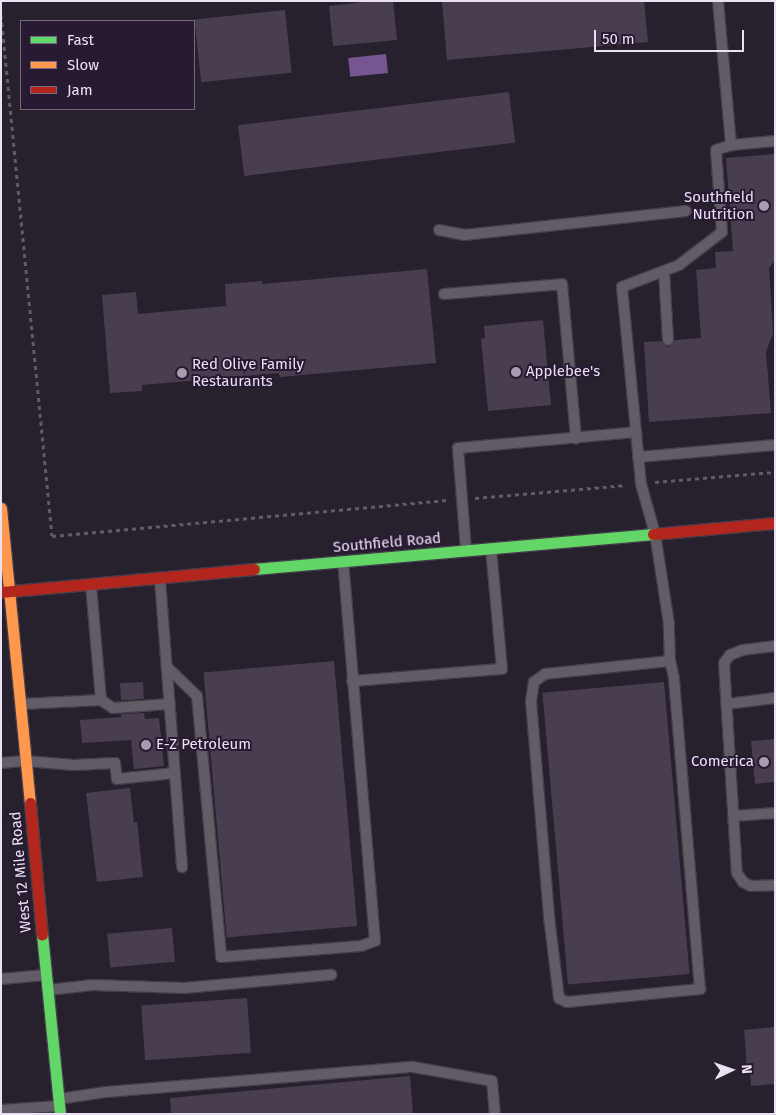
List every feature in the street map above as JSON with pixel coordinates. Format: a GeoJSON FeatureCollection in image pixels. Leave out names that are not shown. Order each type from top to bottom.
{"type":"FeatureCollection","features":[{"type":"Feature","properties":{"kind":"main road","name":"West 12 Mile Road"},"geometry":{"type":"LineString","coordinates":[[1,508],[5,592],[20,704],[60,1106]]}},
{"type":"Feature","properties":{"kind":"main road","name":"Southfield Road"},"geometry":{"type":"LineString","coordinates":[[5,592],[775,523]]}},
{"type":"Feature","properties":{"kind":"lane"},"geometry":{"type":"LineString","coordinates":[[718,1],[731,145]]}},
{"type":"Feature","properties":{"kind":"lane"},"geometry":{"type":"LineString","coordinates":[[670,661],[545,674],[534,682],[531,701],[550,925],[559,998],[567,1002],[700,989],[674,678],[670,661],[669,624],[655,534],[641,484],[622,287],[679,265],[722,232],[716,150],[731,145],[775,141]]}},
{"type":"Feature","properties":{"kind":"lane"},"geometry":{"type":"LineString","coordinates":[[439,230],[464,235],[686,211]]}},
{"type":"Feature","properties":{"kind":"lane"},"geometry":{"type":"LineString","coordinates":[[664,271],[668,340]]}},
{"type":"Feature","properties":{"kind":"lane"},"geometry":{"type":"LineString","coordinates":[[444,294],[562,284],[576,438]]}},
{"type":"Feature","properties":{"kind":"lane"},"geometry":{"type":"LineString","coordinates":[[466,551],[458,448],[636,432]]}},
{"type":"Feature","properties":{"kind":"lane"},"geometry":{"type":"LineString","coordinates":[[638,457],[775,445]]}},
{"type":"Feature","properties":{"kind":"lane"},"geometry":{"type":"LineString","coordinates":[[352,681],[502,670],[491,549]]}},
{"type":"Feature","properties":{"kind":"lane"},"geometry":{"type":"LineString","coordinates":[[167,668],[197,696],[221,957],[361,946],[375,941],[343,561]]}},
{"type":"Feature","properties":{"kind":"lane"},"geometry":{"type":"LineString","coordinates":[[160,579],[182,867]]}},
{"type":"Feature","properties":{"kind":"lane"},"geometry":{"type":"LineString","coordinates":[[91,585],[101,700]]}},
{"type":"Feature","properties":{"kind":"lane"},"geometry":{"type":"LineString","coordinates":[[775,646],[756,648],[730,655],[724,663],[737,873],[743,882],[751,886],[775,885]]}},
{"type":"Feature","properties":{"kind":"lane"},"geometry":{"type":"LineString","coordinates":[[726,704],[775,698]]}},
{"type":"Feature","properties":{"kind":"lane"},"geometry":{"type":"LineString","coordinates":[[20,704],[101,700],[113,708],[170,704]]}},
{"type":"Feature","properties":{"kind":"lane"},"geometry":{"type":"LineString","coordinates":[[1,763],[26,761],[74,766],[115,763],[117,779],[175,773]]}},
{"type":"Feature","properties":{"kind":"lane"},"geometry":{"type":"LineString","coordinates":[[734,816],[775,813]]}},
{"type":"Feature","properties":{"kind":"lane"},"geometry":{"type":"LineString","coordinates":[[1,979],[46,974]]}},
{"type":"Feature","properties":{"kind":"lane"},"geometry":{"type":"LineString","coordinates":[[47,990],[93,985],[184,988],[331,975]]}},
{"type":"Feature","properties":{"kind":"lane"},"geometry":{"type":"LineString","coordinates":[[1,1110],[60,1106],[106,1092],[413,1067],[492,1081],[495,1114]]}},
{"type":"Feature","properties":{"kind":"path"},"geometry":{"type":"LineString","coordinates":[[1,15],[52,536],[441,501]]}},
{"type":"Feature","properties":{"kind":"shaded area"},"geometry":{"type":"Polygon","coordinates":[[[386,54],[388,73],[350,77],[348,58],[386,54]]]}},
{"type":"Feature","properties":{"kind":"building"},"geometry":{"type":"Polygon","coordinates":[[[373,1],[393,1],[397,40],[333,46],[329,6],[373,1]]]}},
{"type":"Feature","properties":{"kind":"building"},"geometry":{"type":"Polygon","coordinates":[[[442,1],[644,1],[648,42],[447,60],[442,1]]]}},
{"type":"Feature","properties":{"kind":"building"},"geometry":{"type":"Polygon","coordinates":[[[285,10],[292,73],[201,82],[195,20],[285,10]]]}},
{"type":"Feature","properties":{"kind":"building"},"geometry":{"type":"Polygon","coordinates":[[[509,92],[515,143],[244,176],[238,125],[509,92]]]}},
{"type":"Feature","properties":{"kind":"building"},"geometry":{"type":"Polygon","coordinates":[[[775,154],[775,260],[769,268],[773,333],[766,352],[771,413],[649,422],[644,342],[661,341],[665,346],[669,347],[675,340],[701,338],[696,270],[716,268],[715,252],[733,251],[726,158],[775,154]]]}},
{"type":"Feature","properties":{"kind":"building"},"geometry":{"type":"Polygon","coordinates":[[[427,269],[436,363],[280,377],[279,373],[142,385],[142,391],[110,393],[102,295],[136,292],[138,314],[226,306],[225,284],[262,281],[262,284],[427,269]]]}},
{"type":"Feature","properties":{"kind":"building","name":"Applebee's"},"geometry":{"type":"Polygon","coordinates":[[[543,320],[551,405],[488,411],[481,339],[485,338],[484,326],[543,320]]]}},
{"type":"Feature","properties":{"kind":"building"},"geometry":{"type":"Polygon","coordinates":[[[334,661],[357,926],[227,937],[203,672],[334,661]]]}},
{"type":"Feature","properties":{"kind":"building"},"geometry":{"type":"Polygon","coordinates":[[[143,682],[144,699],[121,700],[120,683],[143,682]]]}},
{"type":"Feature","properties":{"kind":"building"},"geometry":{"type":"Polygon","coordinates":[[[664,682],[690,974],[568,985],[542,693],[664,682]]]}},
{"type":"Feature","properties":{"kind":"building"},"geometry":{"type":"Polygon","coordinates":[[[144,713],[145,719],[159,718],[164,766],[134,769],[131,740],[82,743],[80,720],[121,717],[121,714],[144,713]]]}},
{"type":"Feature","properties":{"kind":"building","name":"Comerica"},"geometry":{"type":"Polygon","coordinates":[[[775,739],[775,782],[755,784],[751,741],[775,739]]]}},
{"type":"Feature","properties":{"kind":"building"},"geometry":{"type":"Polygon","coordinates":[[[130,788],[134,823],[137,822],[143,877],[97,882],[86,793],[130,788]]]}},
{"type":"Feature","properties":{"kind":"building"},"geometry":{"type":"Polygon","coordinates":[[[172,928],[175,962],[110,968],[107,934],[172,928]]]}},
{"type":"Feature","properties":{"kind":"building"},"geometry":{"type":"Polygon","coordinates":[[[247,998],[251,1053],[145,1060],[141,1005],[247,998]]]}},
{"type":"Feature","properties":{"kind":"building"},"geometry":{"type":"Polygon","coordinates":[[[775,1027],[775,1084],[751,1086],[750,1071],[747,1071],[744,1030],[775,1027]]]}},
{"type":"Feature","properties":{"kind":"building"},"geometry":{"type":"Polygon","coordinates":[[[410,1076],[413,1114],[171,1114],[170,1098],[410,1076]]]}},
{"type":"Feature","properties":{"kind":"traffic: fast"},"geometry":{"type":"LineString","coordinates":[[254,569],[653,534]]}},
{"type":"Feature","properties":{"kind":"traffic: fast"},"geometry":{"type":"LineString","coordinates":[[42,934],[60,1114]]}},
{"type":"Feature","properties":{"kind":"traffic: slow"},"geometry":{"type":"LineString","coordinates":[[1,508],[30,803]]}},
{"type":"Feature","properties":{"kind":"traffic: jam"},"geometry":{"type":"LineString","coordinates":[[653,534],[775,523]]}},
{"type":"Feature","properties":{"kind":"traffic: jam"},"geometry":{"type":"LineString","coordinates":[[1,592],[254,569]]}},
{"type":"Feature","properties":{"kind":"traffic: jam"},"geometry":{"type":"LineString","coordinates":[[30,803],[42,934]]}},
{"type":"Feature","properties":{"kind":"place","name":"Southfield Nutrition"},"geometry":{"type":"Point","coordinates":[764,206]}},
{"type":"Feature","properties":{"kind":"place","name":"Applebee's"},"geometry":{"type":"Point","coordinates":[516,372]}},
{"type":"Feature","properties":{"kind":"place","name":"Red Olive Family Restaurants"},"geometry":{"type":"Point","coordinates":[182,373]}},
{"type":"Feature","properties":{"kind":"place","name":"E-Z Petroleum"},"geometry":{"type":"Point","coordinates":[146,745]}},
{"type":"Feature","properties":{"kind":"place","name":"Comerica"},"geometry":{"type":"Point","coordinates":[764,762]}}]}
